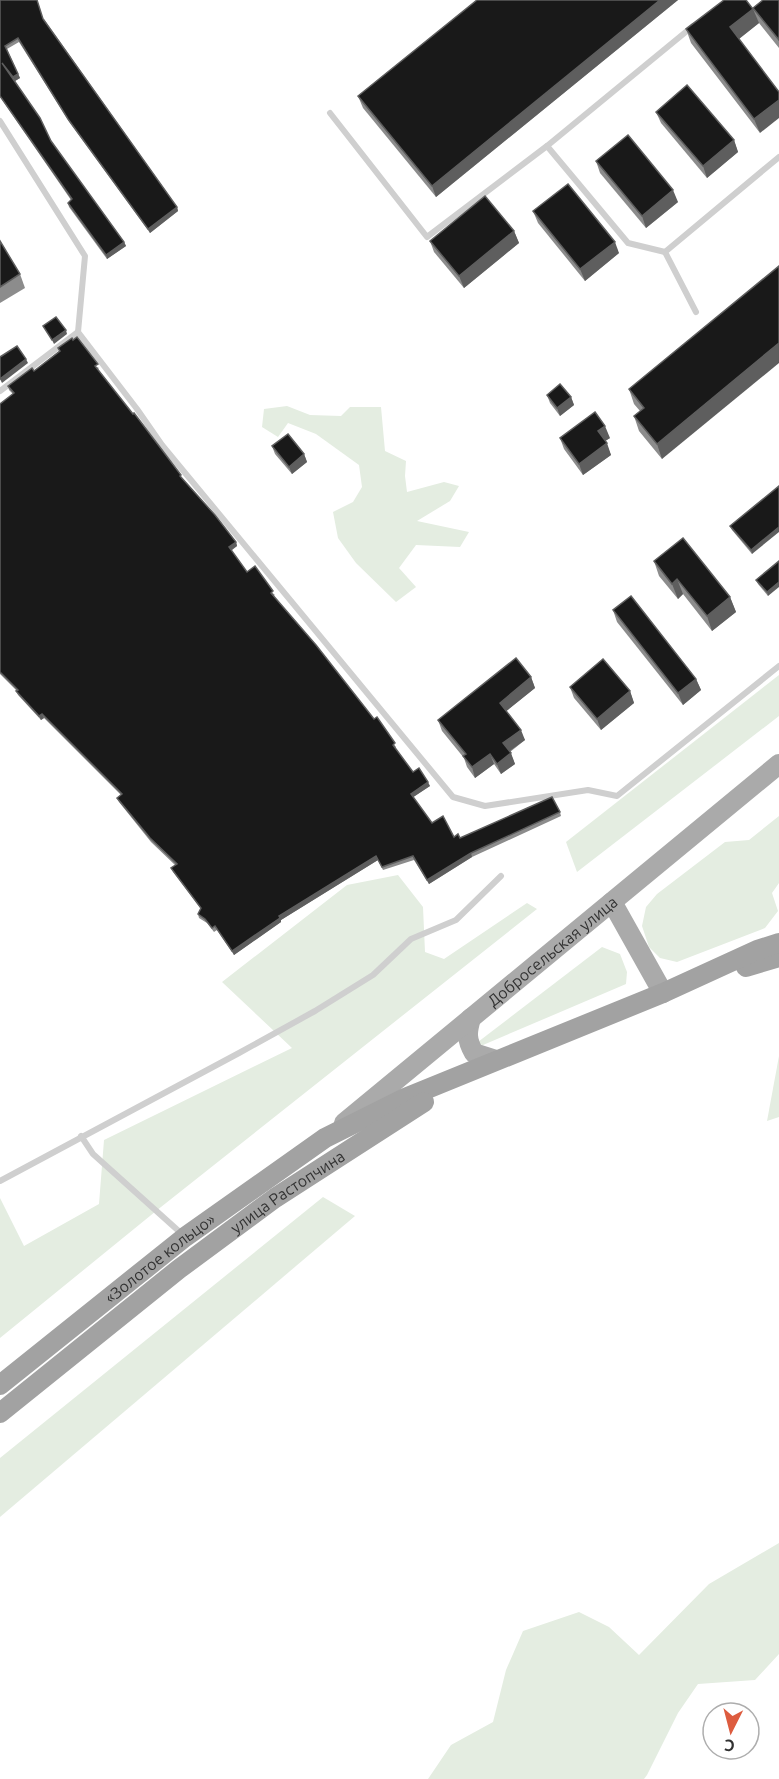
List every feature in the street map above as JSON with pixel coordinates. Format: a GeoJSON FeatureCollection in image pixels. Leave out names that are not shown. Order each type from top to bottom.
{"type":"FeatureCollection","features":[{"type":"Feature","properties":{"kind":"highway","name":"улица Растопчина"},"geometry":{"type":"LineString","coordinates":[[326,1138],[405,1098],[663,993],[757,950],[779,943]]}},
{"type":"Feature","properties":{"kind":"highway","name":"улица Растопчина"},"geometry":{"type":"LineString","coordinates":[[663,993],[779,957]]}},
{"type":"Feature","properties":{"kind":"highway","name":"улица Растопчина"},"geometry":{"type":"LineString","coordinates":[[0,1413],[179,1269],[275,1198],[397,1118],[496,1060]]}},
{"type":"Feature","properties":{"kind":"highway","name":"«Золотое кольцо»"},"geometry":{"type":"LineString","coordinates":[[0,1384],[185,1237],[326,1138]]}},
{"type":"Feature","properties":{"kind":"main road","name":"Добросельская улица"},"geometry":{"type":"LineString","coordinates":[[326,1138],[779,764]]}},
{"type":"Feature","properties":{"kind":"main road"},"geometry":{"type":"LineString","coordinates":[[612,902],[663,993]]}},
{"type":"Feature","properties":{"kind":"main road"},"geometry":{"type":"LineString","coordinates":[[471,1018],[468,1043],[474,1053],[496,1060]]}},
{"type":"Feature","properties":{"kind":"lane"},"geometry":{"type":"LineString","coordinates":[[330,112],[427,237],[547,146],[698,22]]}},
{"type":"Feature","properties":{"kind":"lane"},"geometry":{"type":"LineString","coordinates":[[0,121],[84,255],[78,332],[162,445],[453,797],[485,806],[588,790],[617,796],[779,666]]}},
{"type":"Feature","properties":{"kind":"lane"},"geometry":{"type":"LineString","coordinates":[[547,146],[628,243],[665,252],[696,312]]}},
{"type":"Feature","properties":{"kind":"lane"},"geometry":{"type":"LineString","coordinates":[[665,252],[779,157]]}},
{"type":"Feature","properties":{"kind":"lane"},"geometry":{"type":"LineString","coordinates":[[0,391],[78,332]]}},
{"type":"Feature","properties":{"kind":"lane"},"geometry":{"type":"LineString","coordinates":[[0,1181],[306,1016],[373,975],[411,939],[456,920],[501,876]]}},
{"type":"Feature","properties":{"kind":"lane"},"geometry":{"type":"LineString","coordinates":[[81,1136],[93,1154],[185,1237]]}},
{"type":"Feature","properties":{"kind":"shaded area"},"geometry":{"type":"Polygon","coordinates":[[[287,406],[310,415],[341,416],[350,407],[381,407],[385,451],[406,461],[407,492],[444,482],[459,486],[450,501],[417,521],[469,532],[460,547],[416,545],[399,568],[416,587],[396,602],[356,563],[338,538],[333,512],[353,502],[362,487],[359,465],[316,434],[288,423],[278,437],[262,427],[264,409],[287,406]]]}},
{"type":"Feature","properties":{"kind":"shaded area"},"geometry":{"type":"Polygon","coordinates":[[[779,675],[779,716],[577,872],[566,842],[779,675]]]}},
{"type":"Feature","properties":{"kind":"shaded area"},"geometry":{"type":"Polygon","coordinates":[[[779,816],[779,883],[772,893],[778,911],[765,928],[677,962],[660,958],[649,947],[642,926],[646,907],[657,894],[725,842],[749,840],[779,816]]]}},
{"type":"Feature","properties":{"kind":"shaded area"},"geometry":{"type":"Polygon","coordinates":[[[398,875],[423,907],[425,952],[444,959],[527,903],[537,909],[161,1207],[0,1338],[0,1198],[24,1246],[99,1204],[104,1140],[292,1048],[222,982],[347,885],[398,875]]]}},
{"type":"Feature","properties":{"kind":"shaded area"},"geometry":{"type":"Polygon","coordinates":[[[602,947],[620,954],[627,972],[626,984],[476,1048],[474,1045],[602,947]]]}},
{"type":"Feature","properties":{"kind":"shaded area"},"geometry":{"type":"Polygon","coordinates":[[[779,1056],[779,1117],[767,1121],[779,1056]]]}},
{"type":"Feature","properties":{"kind":"shaded area"},"geometry":{"type":"Polygon","coordinates":[[[323,1197],[355,1216],[0,1517],[0,1458],[323,1197]]]}},
{"type":"Feature","properties":{"kind":"shaded area"},"geometry":{"type":"Polygon","coordinates":[[[779,1543],[779,1654],[755,1680],[698,1684],[678,1713],[644,1779],[428,1779],[451,1745],[493,1722],[506,1670],[523,1631],[579,1612],[609,1627],[639,1655],[709,1584],[779,1543]]]}},
{"type":"Feature","properties":{"kind":"building"},"geometry":{"type":"Polygon","coordinates":[[[0,0],[37,0],[43,19],[177,207],[148,229],[68,119],[18,38],[5,46],[18,74],[13,77],[2,63],[40,118],[51,141],[124,242],[106,255],[68,203],[72,199],[0,96],[0,0]]]}},
{"type":"Feature","properties":{"kind":"building"},"geometry":{"type":"Polygon","coordinates":[[[477,0],[660,0],[432,186],[358,96],[477,0]]]}},
{"type":"Feature","properties":{"kind":"building"},"geometry":{"type":"Polygon","coordinates":[[[724,0],[746,0],[753,9],[730,27],[779,92],[779,100],[754,119],[686,29],[724,0]]]}},
{"type":"Feature","properties":{"kind":"building"},"geometry":{"type":"Polygon","coordinates":[[[763,0],[779,0],[779,40],[753,8],[763,0]]]}},
{"type":"Feature","properties":{"kind":"building"},"geometry":{"type":"Polygon","coordinates":[[[687,85],[734,140],[703,166],[656,112],[687,85]]]}},
{"type":"Feature","properties":{"kind":"building"},"geometry":{"type":"Polygon","coordinates":[[[628,135],[673,190],[642,216],[596,161],[628,135]]]}},
{"type":"Feature","properties":{"kind":"building"},"geometry":{"type":"Polygon","coordinates":[[[568,184],[615,242],[580,269],[533,211],[568,184]]]}},
{"type":"Feature","properties":{"kind":"building"},"geometry":{"type":"Polygon","coordinates":[[[485,196],[514,231],[459,276],[430,241],[485,196]]]}},
{"type":"Feature","properties":{"kind":"building"},"geometry":{"type":"Polygon","coordinates":[[[0,241],[20,274],[0,287],[0,241]]]}},
{"type":"Feature","properties":{"kind":"building"},"geometry":{"type":"Polygon","coordinates":[[[779,266],[779,343],[657,444],[634,416],[644,408],[629,389],[779,266]]]}},
{"type":"Feature","properties":{"kind":"building"},"geometry":{"type":"Polygon","coordinates":[[[56,317],[66,330],[52,340],[43,326],[56,317]]]}},
{"type":"Feature","properties":{"kind":"building"},"geometry":{"type":"Polygon","coordinates":[[[77,337],[98,364],[95,366],[134,413],[180,476],[236,542],[229,547],[247,572],[255,566],[273,591],[271,593],[316,645],[374,719],[377,717],[395,743],[393,745],[413,772],[419,768],[428,782],[411,794],[432,823],[443,816],[454,837],[458,834],[460,838],[552,797],[560,812],[471,853],[427,880],[413,856],[382,867],[376,856],[279,916],[280,918],[232,951],[215,926],[212,928],[198,914],[201,908],[171,868],[177,864],[150,838],[117,798],[122,794],[42,714],[39,716],[0,672],[0,404],[14,393],[8,386],[32,368],[34,371],[60,351],[58,348],[77,337]]]}},
{"type":"Feature","properties":{"kind":"building"},"geometry":{"type":"Polygon","coordinates":[[[17,346],[26,359],[0,379],[0,357],[17,346]]]}},
{"type":"Feature","properties":{"kind":"building"},"geometry":{"type":"Polygon","coordinates":[[[560,384],[571,397],[557,408],[547,395],[560,384]]]}},
{"type":"Feature","properties":{"kind":"building"},"geometry":{"type":"Polygon","coordinates":[[[595,412],[605,426],[598,431],[607,443],[579,464],[560,438],[595,412]]]}},
{"type":"Feature","properties":{"kind":"building"},"geometry":{"type":"Polygon","coordinates":[[[288,434],[304,454],[289,467],[272,446],[288,434]]]}},
{"type":"Feature","properties":{"kind":"building"},"geometry":{"type":"Polygon","coordinates":[[[779,486],[779,527],[751,550],[730,526],[779,486]]]}},
{"type":"Feature","properties":{"kind":"building"},"geometry":{"type":"Polygon","coordinates":[[[683,538],[730,597],[707,616],[677,579],[672,584],[654,561],[683,538]]]}},
{"type":"Feature","properties":{"kind":"building"},"geometry":{"type":"Polygon","coordinates":[[[779,561],[779,582],[767,592],[756,580],[779,561]]]}},
{"type":"Feature","properties":{"kind":"building"},"geometry":{"type":"Polygon","coordinates":[[[631,596],[696,679],[678,693],[613,610],[631,596]]]}},
{"type":"Feature","properties":{"kind":"building"},"geometry":{"type":"Polygon","coordinates":[[[516,658],[531,677],[500,703],[521,730],[503,743],[511,753],[497,764],[490,754],[472,767],[463,756],[466,754],[438,720],[516,658]]]}},
{"type":"Feature","properties":{"kind":"building"},"geometry":{"type":"Polygon","coordinates":[[[603,659],[630,691],[597,719],[570,687],[603,659]]]}}]}
